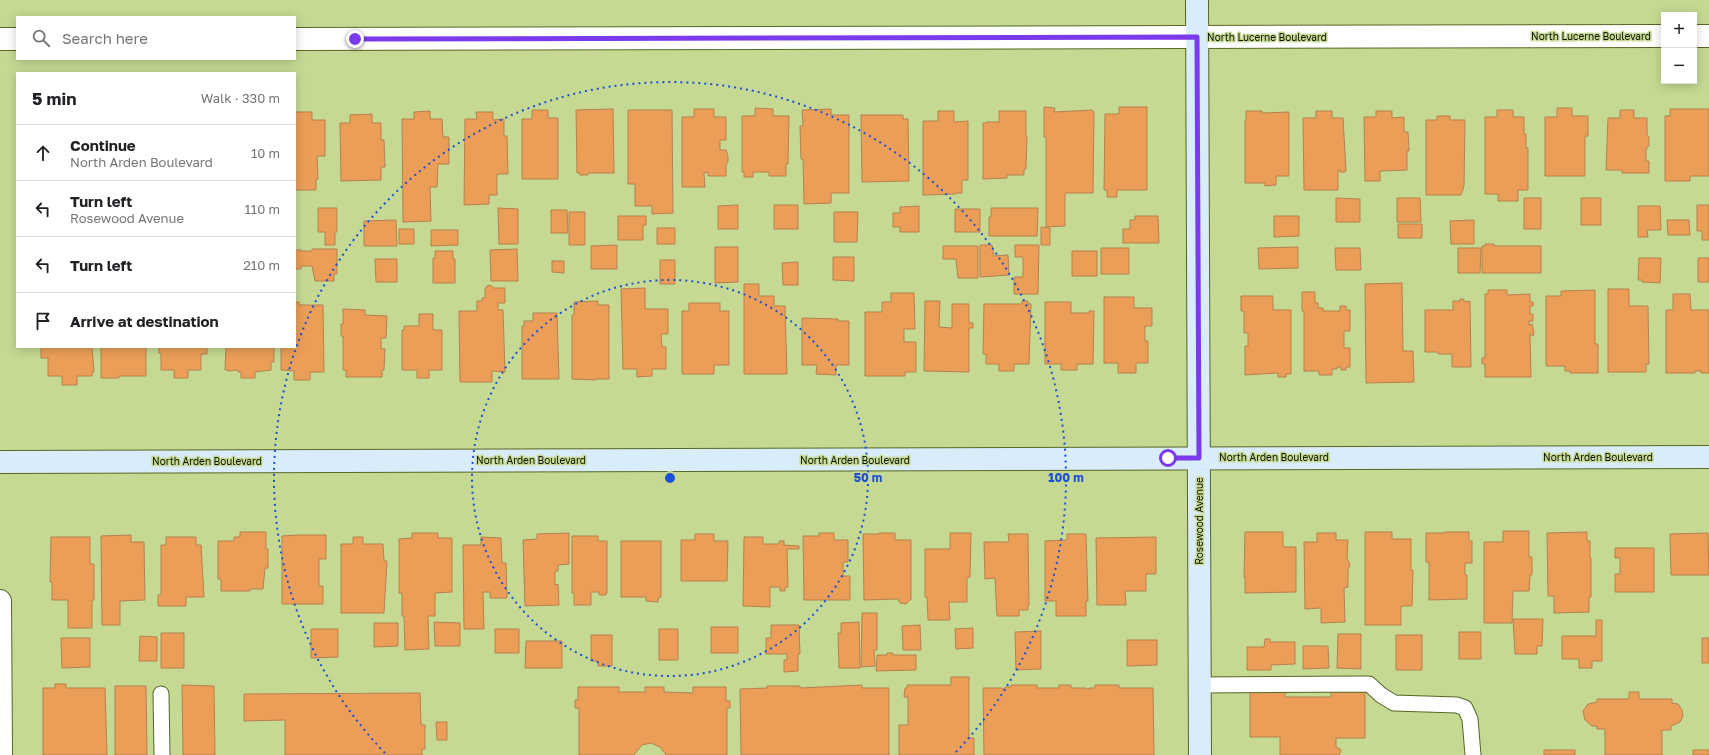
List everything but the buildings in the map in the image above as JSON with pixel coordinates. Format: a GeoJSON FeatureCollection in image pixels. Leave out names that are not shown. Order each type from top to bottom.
{"type":"FeatureCollection","features":[{"type":"Feature","properties":{"kind":"street","name":"Rosewood Avenue"},"geometry":{"type":"LineString","coordinates":[[1197,0],[1200,755]]}},
{"type":"Feature","properties":{"kind":"street","name":"North Lucerne Boulevard"},"geometry":{"type":"LineString","coordinates":[[296,39],[1661,36]]}},
{"type":"Feature","properties":{"kind":"street"},"geometry":{"type":"LineString","coordinates":[[1697,36],[1709,36]]}},
{"type":"Feature","properties":{"kind":"street"},"geometry":{"type":"LineString","coordinates":[[0,39],[16,39]]}},
{"type":"Feature","properties":{"kind":"street","name":"North Arden Boulevard"},"geometry":{"type":"LineString","coordinates":[[0,462],[1709,457]]}},
{"type":"Feature","properties":{"kind":"street"},"geometry":{"type":"LineString","coordinates":[[0,601],[1,755]]}},
{"type":"Feature","properties":{"kind":"lane"},"geometry":{"type":"LineString","coordinates":[[1199,686],[1369,684],[1381,695],[1394,703],[1457,705],[1465,708],[1470,719],[1473,755]]}},
{"type":"Feature","properties":{"kind":"lane"},"geometry":{"type":"LineString","coordinates":[[161,694],[162,755]]}},
{"type":"Feature","properties":{"kind":"route"},"geometry":{"type":"LineString","coordinates":[[355,39],[1197,37],[1199,458],[1168,458]]}}]}
